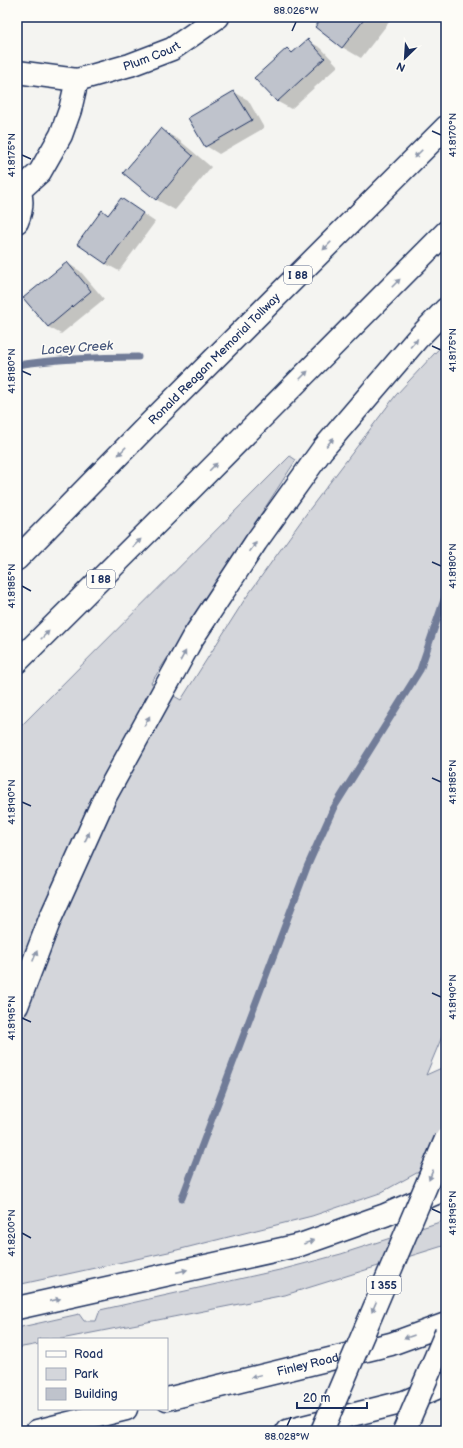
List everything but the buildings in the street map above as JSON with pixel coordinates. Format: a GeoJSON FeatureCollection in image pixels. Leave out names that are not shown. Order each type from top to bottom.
{"type":"FeatureCollection","features":[{"type":"Feature","properties":{"kind":"main road","name":"Plum Court"},"geometry":{"type":"LineString","coordinates":[[17,72],[77,80],[130,65],[172,49],[218,17]]}},
{"type":"Feature","properties":{"kind":"main road"},"geometry":{"type":"LineString","coordinates":[[17,222],[21,212],[22,201],[18,188],[40,172],[61,135],[70,110],[77,80]]}},
{"type":"Feature","properties":{"kind":"main road","name":"Ronald Reagan Memorial Tollway"},"geometry":{"type":"LineString","coordinates":[[17,559],[150,423],[446,127]]}},
{"type":"Feature","properties":{"kind":"main road","name":"I 88"},"geometry":{"type":"LineString","coordinates":[[17,662],[213,468],[446,232]]}},
{"type":"Feature","properties":{"kind":"main road"},"geometry":{"type":"LineString","coordinates":[[17,1006],[50,919],[105,797],[192,639],[224,589],[322,450],[417,338],[446,309]]}},
{"type":"Feature","properties":{"kind":"main road","name":"I 355"},"geometry":{"type":"LineString","coordinates":[[322,1431],[446,1139]]}},
{"type":"Feature","properties":{"kind":"main road"},"geometry":{"type":"LineString","coordinates":[[17,1308],[300,1245],[385,1216],[446,1189]]}},
{"type":"Feature","properties":{"kind":"main road","name":"Finley Road"},"geometry":{"type":"LineString","coordinates":[[168,1399],[391,1344],[446,1324]]}},
{"type":"Feature","properties":{"kind":"main road"},"geometry":{"type":"LineString","coordinates":[[404,1431],[446,1333]]}},
{"type":"Feature","properties":{"kind":"main road"},"geometry":{"type":"LineString","coordinates":[[404,1402],[446,1384]]}},
{"type":"Feature","properties":{"kind":"main road"},"geometry":{"type":"LineString","coordinates":[[287,1431],[404,1402],[446,1394]]}},
{"type":"Feature","properties":{"kind":"main road"},"geometry":{"type":"LineString","coordinates":[[37,1431],[122,1410]]}},
{"type":"Feature","properties":{"kind":"green space"},"geometry":{"type":"Polygon","coordinates":[[[446,341],[446,1027],[426,1075],[446,1066],[446,1157],[380,1193],[312,1216],[173,1251],[17,1285],[17,730],[290,456],[296,460],[151,683],[181,700],[245,599],[309,510],[396,395],[446,341]]]}},
{"type":"Feature","properties":{"kind":"green space"},"geometry":{"type":"Polygon","coordinates":[[[446,1220],[446,1245],[285,1295],[66,1338],[38,1338],[38,1344],[17,1348],[17,1328],[79,1314],[84,1321],[96,1321],[100,1310],[284,1269],[341,1254],[446,1220]]]}},
{"type":"Feature","properties":{"kind":"waterway","name":"Lacey Creek"},"geometry":{"type":"LineString","coordinates":[[17,365],[47,361],[108,357],[138,357]]}},
{"type":"Feature","properties":{"kind":"waterway"},"geometry":{"type":"LineString","coordinates":[[182,1198],[307,867],[333,809],[420,670],[446,594]]}}]}
